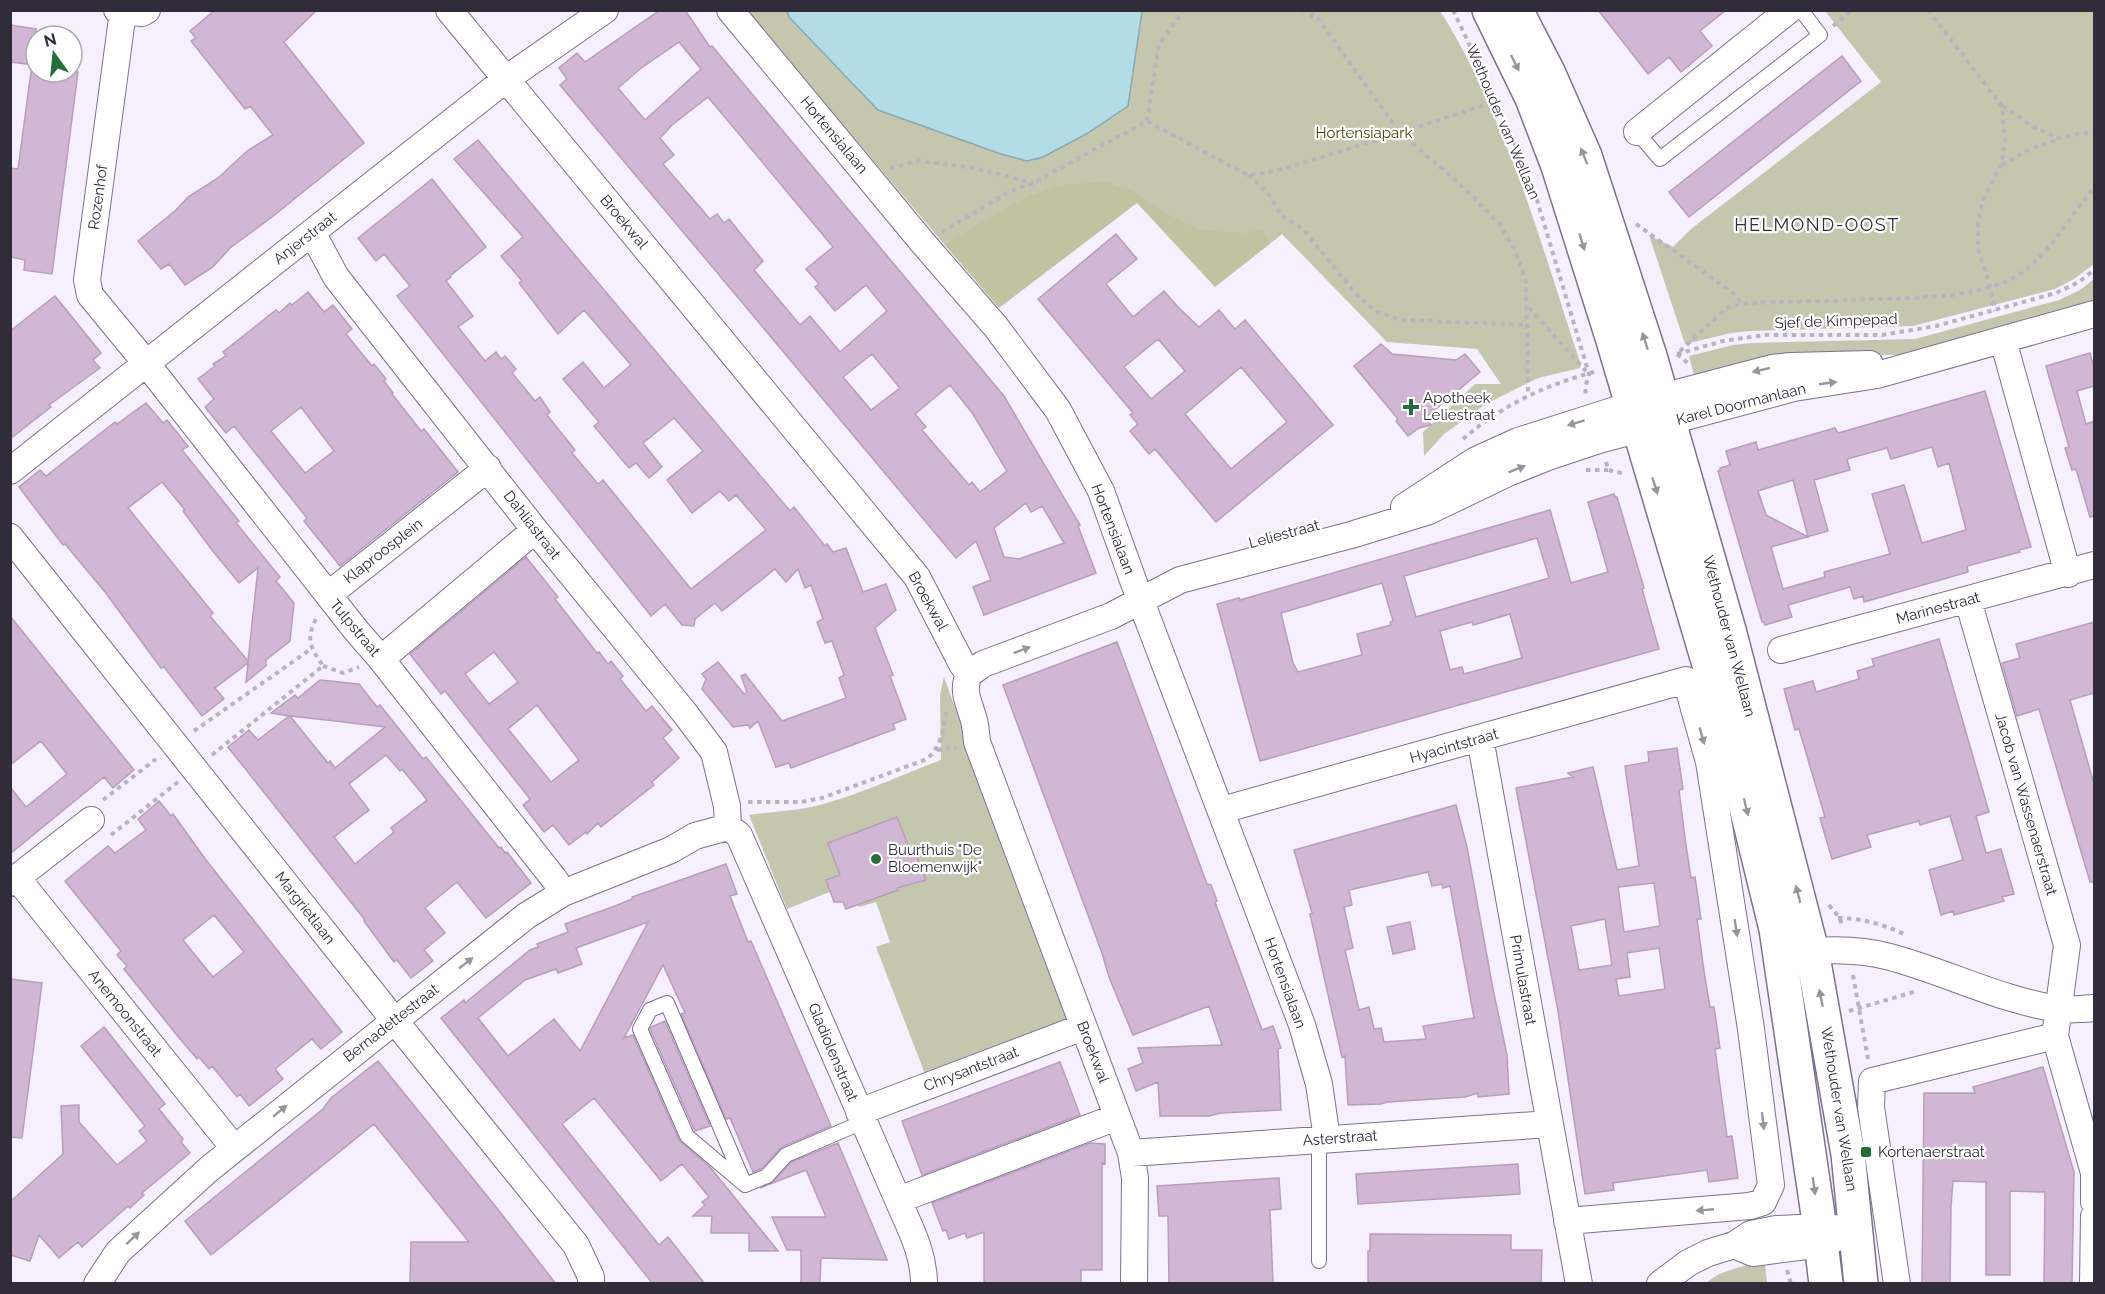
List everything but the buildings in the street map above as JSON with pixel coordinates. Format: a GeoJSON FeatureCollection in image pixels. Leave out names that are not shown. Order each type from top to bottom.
{"type":"FeatureCollection","features":[{"type":"Feature","properties":{"kind":"main road","name":"Wethouder van Wellaan"},"geometry":{"type":"LineString","coordinates":[[1489,10],[1532,98],[1729,630],[1812,951],[1848,1154],[1861,1284]]}},
{"type":"Feature","properties":{"kind":"main road","name":"Wethouder van Wellaan"},"geometry":{"type":"LineString","coordinates":[[1516,10],[1548,72],[1585,156],[1772,913],[1821,1235],[1826,1284]]}},
{"type":"Feature","properties":{"kind":"street","name":"Broekwal"},"geometry":{"type":"LineString","coordinates":[[449,10],[917,577],[969,674],[965,684],[965,696],[974,719],[977,742],[1131,1153],[1135,1178],[1134,1284]]}},
{"type":"Feature","properties":{"kind":"street","name":"Anjerstraat"},"geometry":{"type":"LineString","coordinates":[[10,471],[506,79],[605,10]]}},
{"type":"Feature","properties":{"kind":"street","name":"Hortensialaan"},"geometry":{"type":"LineString","coordinates":[[730,10],[923,243],[996,327],[1058,410],[1101,491],[1302,1025],[1319,1084],[1323,1139]]}},
{"type":"Feature","properties":{"kind":"street"},"geometry":{"type":"LineString","coordinates":[[1637,132],[1789,10]]}},
{"type":"Feature","properties":{"kind":"street","name":"Rozenhof"},"geometry":{"type":"LineString","coordinates":[[129,11],[87,280],[90,295],[146,363]]}},
{"type":"Feature","properties":{"kind":"street","name":"Dahliastraat"},"geometry":{"type":"LineString","coordinates":[[312,232],[336,277],[535,530],[714,752],[727,817]]}},
{"type":"Feature","properties":{"kind":"street","name":"Karel Doormanlaan"},"geometry":{"type":"LineString","coordinates":[[1650,414],[1752,373],[1781,367],[1840,364],[1915,365],[2094,314]]}},
{"type":"Feature","properties":{"kind":"street"},"geometry":{"type":"LineString","coordinates":[[2003,340],[2068,574]]}},
{"type":"Feature","properties":{"kind":"street","name":"Tulpstraat"},"geometry":{"type":"LineString","coordinates":[[146,363],[563,893]]}},
{"type":"Feature","properties":{"kind":"street","name":"Leliestraat"},"geometry":{"type":"LineString","coordinates":[[969,674],[983,664],[1111,616],[1179,580],[1351,535],[1429,511],[1508,473],[1599,440],[1650,414]]}},
{"type":"Feature","properties":{"kind":"street","name":"Klaproosplein"},"geometry":{"type":"LineString","coordinates":[[328,595],[488,468]]}},
{"type":"Feature","properties":{"kind":"street"},"geometry":{"type":"LineString","coordinates":[[381,659],[535,530]]}},
{"type":"Feature","properties":{"kind":"street","name":"Margrietlaan"},"geometry":{"type":"LineString","coordinates":[[10,537],[576,1245],[591,1277],[591,1284]]}},
{"type":"Feature","properties":{"kind":"street","name":"Marinestraat"},"geometry":{"type":"LineString","coordinates":[[1781,650],[2068,574],[2094,565]]}},
{"type":"Feature","properties":{"kind":"street","name":"Jacob van Wassenaerstraat"},"geometry":{"type":"LineString","coordinates":[[1968,600],[2067,945],[2055,1036]]}},
{"type":"Feature","properties":{"kind":"street","name":"Hyacintstraat"},"geometry":{"type":"LineString","coordinates":[[1221,810],[1686,680],[1709,762],[1751,1029],[1772,1185],[1763,1202],[1750,1206],[1567,1221]]}},
{"type":"Feature","properties":{"kind":"street","name":"Primulastraat"},"geometry":{"type":"LineString","coordinates":[[1480,738],[1579,1284]]}},
{"type":"Feature","properties":{"kind":"street","name":"Bernadettestraat"},"geometry":{"type":"LineString","coordinates":[[97,1284],[118,1252],[234,1148],[526,916],[563,893],[671,850],[727,817]]}},
{"type":"Feature","properties":{"kind":"street","name":"Gladiolenstraat"},"geometry":{"type":"LineString","coordinates":[[727,817],[739,835],[920,1250],[924,1266],[924,1284]]}},
{"type":"Feature","properties":{"kind":"street"},"geometry":{"type":"LineString","coordinates":[[14,881],[92,820]]}},
{"type":"Feature","properties":{"kind":"street","name":"Anemoonstraat"},"geometry":{"type":"LineString","coordinates":[[14,881],[234,1148]]}},
{"type":"Feature","properties":{"kind":"street"},"geometry":{"type":"LineString","coordinates":[[1780,954],[1812,951],[1868,953],[1890,957],[2018,999],[2059,1009],[2094,1008]]}},
{"type":"Feature","properties":{"kind":"street","name":"Chrysantstraat"},"geometry":{"type":"LineString","coordinates":[[861,1117],[1083,1027]]}},
{"type":"Feature","properties":{"kind":"street"},"geometry":{"type":"LineString","coordinates":[[1872,1081],[2055,1036],[2094,1173],[2094,1202]]}},
{"type":"Feature","properties":{"kind":"street","name":"Wethouder van Wellaan"},"geometry":{"type":"LineString","coordinates":[[1872,1081],[1871,1107],[1897,1284]]}},
{"type":"Feature","properties":{"kind":"street"},"geometry":{"type":"LineString","coordinates":[[898,1200],[1117,1117]]}},
{"type":"Feature","properties":{"kind":"street","name":"Asterstraat"},"geometry":{"type":"LineString","coordinates":[[1131,1153],[1549,1124]]}},
{"type":"Feature","properties":{"kind":"street"},"geometry":{"type":"LineString","coordinates":[[2093,1284],[2094,1216]]}},
{"type":"Feature","properties":{"kind":"street"},"geometry":{"type":"LineString","coordinates":[[1660,1284],[1688,1263],[1708,1253],[1734,1245],[1751,1234],[1776,1229],[1821,1235],[1856,1230]]}},
{"type":"Feature","properties":{"kind":"lane"},"geometry":{"type":"LineString","coordinates":[[1637,132],[1660,159],[1820,35],[1801,10]]}},
{"type":"Feature","properties":{"kind":"lane"},"geometry":{"type":"LineString","coordinates":[[667,1003],[745,1185],[687,1136],[640,1029],[650,1010],[667,1003]]}},
{"type":"Feature","properties":{"kind":"lane"},"geometry":{"type":"LineString","coordinates":[[745,1185],[767,1176],[786,1155],[861,1117]]}},
{"type":"Feature","properties":{"kind":"lane"},"geometry":{"type":"LineString","coordinates":[[1319,1261],[1323,1139]]}},
{"type":"Feature","properties":{"kind":"path"},"geometry":{"type":"LineString","coordinates":[[1147,122],[1160,44],[1184,10]]}},
{"type":"Feature","properties":{"kind":"path"},"geometry":{"type":"LineString","coordinates":[[1302,10],[1319,20]]}},
{"type":"Feature","properties":{"kind":"path"},"geometry":{"type":"LineString","coordinates":[[1312,10],[1400,133],[1460,184],[1500,223],[1515,250],[1526,282],[1528,395]]}},
{"type":"Feature","properties":{"kind":"path","name":"Wethouder van Wellaan"},"geometry":{"type":"LineString","coordinates":[[1453,10],[1496,101],[1534,190],[1589,374]]}},
{"type":"Feature","properties":{"kind":"path"},"geometry":{"type":"LineString","coordinates":[[1928,10],[2002,106],[2035,128],[2059,138]]}},
{"type":"Feature","properties":{"kind":"path"},"geometry":{"type":"LineString","coordinates":[[1247,175],[1275,171],[1496,101]]}},
{"type":"Feature","properties":{"kind":"path"},"geometry":{"type":"LineString","coordinates":[[1995,311],[1978,249],[1978,223],[1983,200],[2001,165],[2005,141],[2002,106]]}},
{"type":"Feature","properties":{"kind":"path"},"geometry":{"type":"LineString","coordinates":[[1147,122],[1247,175],[1267,192],[1282,216],[1303,229],[1355,293],[1375,311],[1400,320],[1528,325]]}},
{"type":"Feature","properties":{"kind":"path"},"geometry":{"type":"LineString","coordinates":[[923,243],[1010,192],[1032,183],[1147,122]]}},
{"type":"Feature","properties":{"kind":"path"},"geometry":{"type":"LineString","coordinates":[[2001,165],[2024,152],[2059,138],[2094,131]]}},
{"type":"Feature","properties":{"kind":"path"},"geometry":{"type":"LineString","coordinates":[[866,173],[920,161],[974,168],[1032,183]]}},
{"type":"Feature","properties":{"kind":"path"},"geometry":{"type":"LineString","coordinates":[[1630,221],[1733,293],[1741,303],[1951,296],[1990,286],[2023,273],[2047,251],[2094,188]]}},
{"type":"Feature","properties":{"kind":"path","name":"Sjef de Kimpepad"},"geometry":{"type":"LineString","coordinates":[[1741,303],[1727,308],[1677,354],[1724,341],[1765,335],[1882,334],[1936,326],[2056,293],[2079,282],[2094,270]]}},
{"type":"Feature","properties":{"kind":"path"},"geometry":{"type":"LineString","coordinates":[[1457,443],[1483,422],[1528,395],[1589,374],[1528,306]]}},
{"type":"Feature","properties":{"kind":"path"},"geometry":{"type":"LineString","coordinates":[[328,595],[310,631],[311,649],[323,666],[343,673],[381,659]]}},
{"type":"Feature","properties":{"kind":"path"},"geometry":{"type":"LineString","coordinates":[[92,820],[105,839],[323,666]]}},
{"type":"Feature","properties":{"kind":"path"},"geometry":{"type":"LineString","coordinates":[[727,817],[746,802],[801,802],[822,798],[927,759],[936,750],[943,735],[947,705]]}},
{"type":"Feature","properties":{"kind":"path"},"geometry":{"type":"LineString","coordinates":[[1860,1009],[1872,1081]]}},
{"type":"Feature","properties":{"kind":"green space","name":"Hortensiapark"},"geometry":{"type":"Polygon","coordinates":[[[746,11],[1440,11],[1473,70],[1513,161],[1581,365],[1580,368],[1538,378],[1486,404],[1444,434],[1424,456],[1423,432],[1475,384],[1501,384],[1477,349],[1387,342],[1282,234],[1271,243],[1268,239],[1214,282],[1132,193],[944,244],[746,11]]]}},
{"type":"Feature","properties":{"kind":"green space"},"geometry":{"type":"Polygon","coordinates":[[[1825,11],[2094,11],[2094,264],[2074,279],[2055,289],[1913,326],[1750,331],[1685,344],[1649,235],[1673,247],[1691,229],[1881,82],[1825,11]]]}},
{"type":"Feature","properties":{"kind":"green space"},"geometry":{"type":"Polygon","coordinates":[[[1106,182],[1135,192],[1163,212],[1200,230],[1246,233],[1261,229],[1271,243],[1215,287],[1137,203],[999,308],[944,244],[1026,197],[1059,185],[1106,182]]]}},
{"type":"Feature","properties":{"kind":"green space"},"geometry":{"type":"Polygon","coordinates":[[[2094,279],[2094,301],[1926,351],[1898,355],[1775,356],[1694,375],[1689,356],[1751,343],[1915,339],[2059,300],[2080,290],[2094,279]]]}},
{"type":"Feature","properties":{"kind":"green space"},"geometry":{"type":"Polygon","coordinates":[[[944,677],[1071,1028],[925,1074],[876,947],[890,942],[876,902],[859,907],[855,895],[842,887],[787,909],[749,815],[818,806],[842,799],[941,760],[940,695],[944,677]]]}},
{"type":"Feature","properties":{"kind":"green space"},"geometry":{"type":"Polygon","coordinates":[[[1746,1265],[1765,1265],[1767,1283],[1704,1284],[1719,1274],[1746,1265]]]}},
{"type":"Feature","properties":{"kind":"water"},"geometry":{"type":"Polygon","coordinates":[[[787,10],[1142,11],[1128,106],[1088,133],[1043,157],[1027,161],[878,110],[789,17],[787,10]]]}},
{"type":"Feature","properties":{"kind":"place","name":"Apotheek Leliestraat"},"geometry":{"type":"Point","coordinates":[1411,407]}},
{"type":"Feature","properties":{"kind":"place","name":"Buurthuis \"De Bloemenwijk\""},"geometry":{"type":"Point","coordinates":[876,859]}},
{"type":"Feature","properties":{"kind":"place","name":"Kortenaerstraat"},"geometry":{"type":"Point","coordinates":[1866,1152]}},
{"type":"Feature","properties":{"kind":"district","name":"HELMOND-OOST"},"geometry":{"type":"Point","coordinates":[1817,224]}}]}
